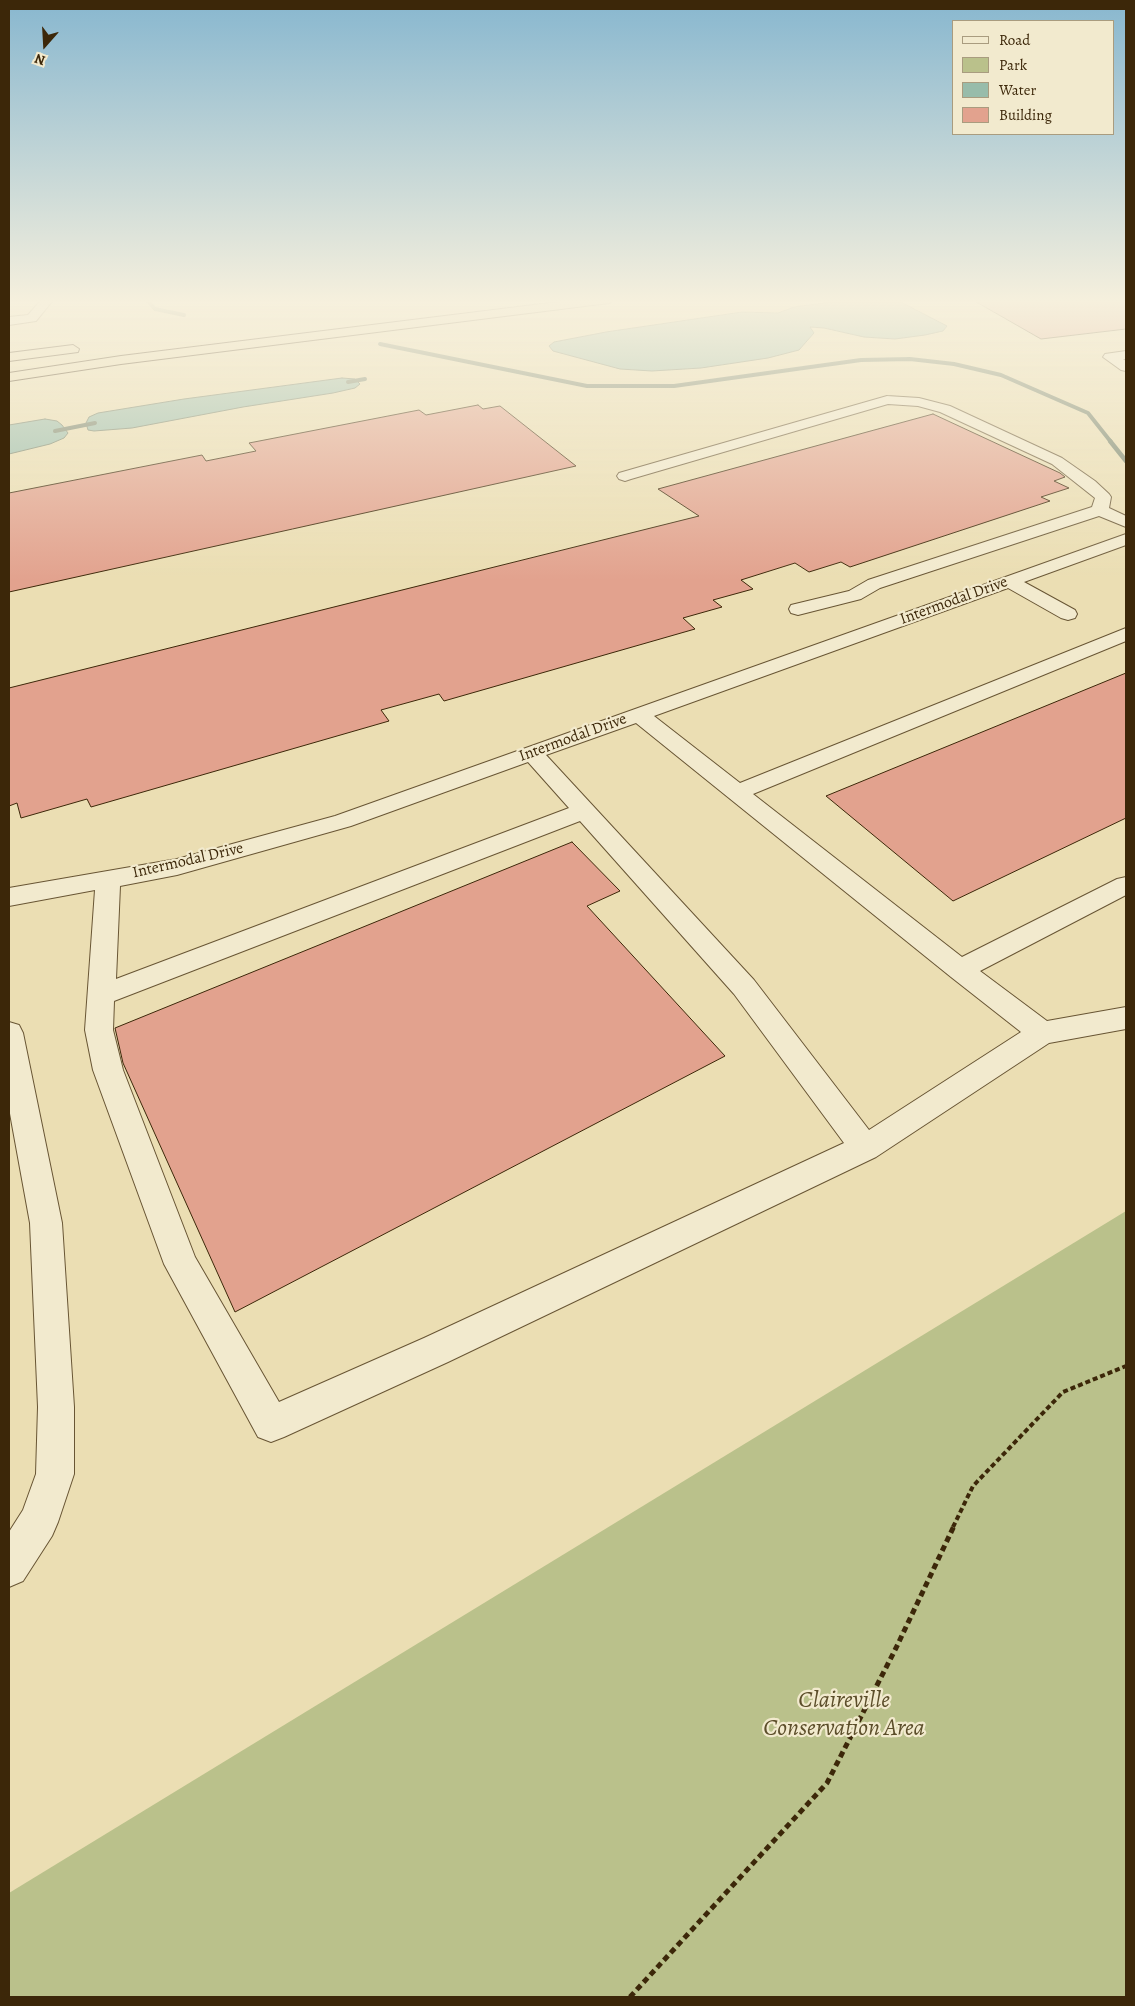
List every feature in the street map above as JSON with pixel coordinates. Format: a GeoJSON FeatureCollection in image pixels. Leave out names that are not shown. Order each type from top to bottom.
{"type":"FeatureCollection","features":[{"type":"Feature","properties":{"kind":"street"},"geometry":{"type":"LineString","coordinates":[[625,476],[887,400],[919,402],[945,409],[1058,461],[1103,497],[1100,510]]}},
{"type":"Feature","properties":{"kind":"street"},"geometry":{"type":"LineString","coordinates":[[798,609],[855,594],[874,584],[1100,510],[1126,522]]}},
{"type":"Feature","properties":{"kind":"street","name":"Intermodal Drive"},"geometry":{"type":"LineString","coordinates":[[9,897],[177,867],[343,821],[1126,539]]}},
{"type":"Feature","properties":{"kind":"street"},"geometry":{"type":"LineString","coordinates":[[1010,581],[1068,614]]}},
{"type":"Feature","properties":{"kind":"street"},"geometry":{"type":"LineString","coordinates":[[736,793],[1126,634]]}},
{"type":"Feature","properties":{"kind":"street"},"geometry":{"type":"LineString","coordinates":[[639,715],[1042,1033]]}},
{"type":"Feature","properties":{"kind":"street"},"geometry":{"type":"LineString","coordinates":[[532,753],[744,987],[865,1148]]}},
{"type":"Feature","properties":{"kind":"street"},"geometry":{"type":"LineString","coordinates":[[100,996],[584,810]]}},
{"type":"Feature","properties":{"kind":"street"},"geometry":{"type":"LineString","coordinates":[[108,879],[99,1030],[108,1070],[181,1264],[271,1424],[436,1350],[865,1148],[1042,1033],[1126,1018]]}},
{"type":"Feature","properties":{"kind":"street"},"geometry":{"type":"LineString","coordinates":[[960,970],[1126,885]]}},
{"type":"Feature","properties":{"kind":"street"},"geometry":{"type":"LineString","coordinates":[[9,1033],[46,1223],[56,1407],[55,1474],[38,1522],[9,1567]]}},
{"type":"Feature","properties":{"kind":"path"},"geometry":{"type":"LineString","coordinates":[[630,1997],[827,1783],[896,1648],[973,1486],[1063,1392],[1126,1366]]}},
{"type":"Feature","properties":{"kind":"green space","name":"Claireville Conservation Area"},"geometry":{"type":"Polygon","coordinates":[[[1126,1211],[1126,1997],[9,1997],[9,1893],[1126,1211]]]}},
{"type":"Feature","properties":{"kind":"water"},"geometry":{"type":"Polygon","coordinates":[[[232,393],[335,393],[243,407],[132,428],[94,431],[88,430],[86,423],[89,417],[98,413],[232,393]]]}},
{"type":"Feature","properties":{"kind":"water"},"geometry":{"type":"Polygon","coordinates":[[[45,419],[57,421],[68,433],[64,438],[50,444],[9,454],[9,425],[45,419]]]}},
{"type":"Feature","properties":{"kind":"building"},"geometry":{"type":"Polygon","coordinates":[[[478,405],[483,409],[500,406],[576,466],[9,592],[9,493],[202,455],[206,461],[256,451],[249,443],[419,410],[426,415],[478,405]]]}},
{"type":"Feature","properties":{"kind":"building"},"geometry":{"type":"Polygon","coordinates":[[[933,414],[1060,473],[1065,477],[1054,481],[1069,488],[1041,497],[1050,501],[850,567],[841,562],[809,572],[795,563],[741,580],[753,589],[713,600],[722,607],[683,618],[695,629],[444,701],[439,694],[381,710],[389,721],[91,807],[87,799],[21,818],[17,803],[9,806],[9,688],[699,516],[658,489],[933,414]]]}},
{"type":"Feature","properties":{"kind":"building"},"geometry":{"type":"Polygon","coordinates":[[[1126,673],[1126,818],[953,901],[826,796],[1126,673]]]}},
{"type":"Feature","properties":{"kind":"building"},"geometry":{"type":"Polygon","coordinates":[[[572,842],[620,891],[587,906],[725,1056],[235,1312],[123,1063],[115,1028],[572,842]]]}},
{"type":"Feature","properties":{"kind":"waterway"},"geometry":{"type":"LineString","coordinates":[[1041,393],[1088,413],[1111,442]]}},
{"type":"Feature","properties":{"kind":"waterway"},"geometry":{"type":"LineString","coordinates":[[55,431],[95,423]]}},
{"type":"Feature","properties":{"kind":"waterway"},"geometry":{"type":"LineString","coordinates":[[1110,441],[1126,461]]}}]}
